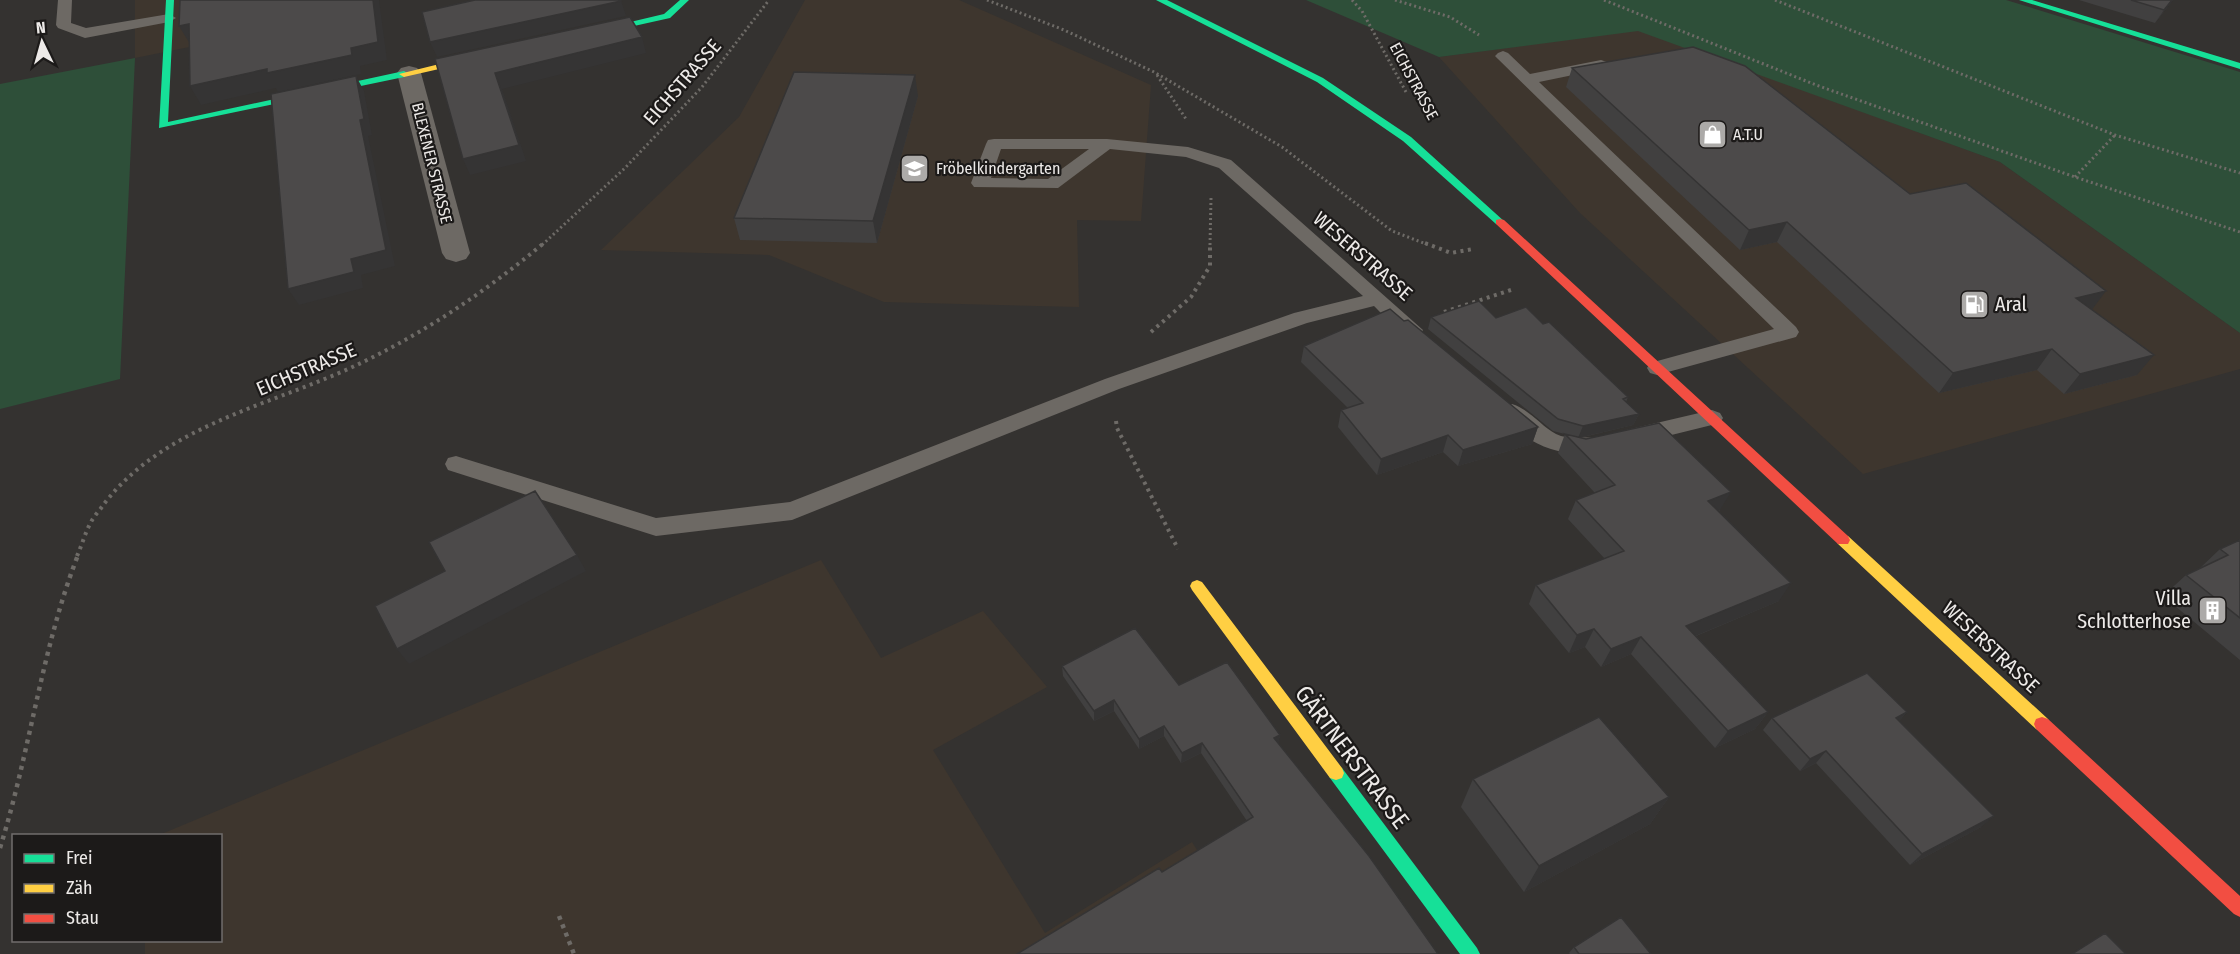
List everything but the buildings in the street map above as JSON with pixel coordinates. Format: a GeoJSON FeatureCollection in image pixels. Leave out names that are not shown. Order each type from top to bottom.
{"type":"FeatureCollection","features":[{"type":"Feature","properties":{"kind":"street"},"geometry":{"type":"LineString","coordinates":[[170,0],[163,126],[491,55]]}},
{"type":"Feature","properties":{"kind":"street"},"geometry":{"type":"LineString","coordinates":[[573,37],[667,16],[685,0]]}},
{"type":"Feature","properties":{"kind":"street","name":"WESERSTRASSE"},"geometry":{"type":"LineString","coordinates":[[1160,0],[1329,87],[1407,139],[1521,240],[2240,908]]}},
{"type":"Feature","properties":{"kind":"street"},"geometry":{"type":"LineString","coordinates":[[2023,0],[2240,66]]}},
{"type":"Feature","properties":{"kind":"street","name":"BLEXENER STRASSE"},"geometry":{"type":"LineString","coordinates":[[409,73],[456,253]]}},
{"type":"Feature","properties":{"kind":"street","name":"GÄRTNERSTRASSE"},"geometry":{"type":"LineString","coordinates":[[1197,586],[1471,954]]}},
{"type":"Feature","properties":{"kind":"lane"},"geometry":{"type":"LineString","coordinates":[[65,0],[63,25],[85,33],[169,18]]}},
{"type":"Feature","properties":{"kind":"lane"},"geometry":{"type":"LineString","coordinates":[[1503,56],[1789,332],[1657,368]]}},
{"type":"Feature","properties":{"kind":"lane"},"geometry":{"type":"LineString","coordinates":[[1527,79],[1618,63]]}},
{"type":"Feature","properties":{"kind":"lane","name":"WESERSTRASSE"},"geometry":{"type":"LineString","coordinates":[[1107,144],[1052,184],[980,183],[994,144],[1107,144],[1188,152],[1225,164],[1423,338]]}},
{"type":"Feature","properties":{"kind":"lane"},"geometry":{"type":"LineString","coordinates":[[456,464],[656,527],[792,511],[1112,384],[1301,318],[1377,299]]}},
{"type":"Feature","properties":{"kind":"lane"},"geometry":{"type":"LineString","coordinates":[[1502,403],[1545,439],[1578,448],[1712,418]]}},
{"type":"Feature","properties":{"kind":"path","name":"EICHSTRASSE"},"geometry":{"type":"LineString","coordinates":[[0,848],[17,793],[63,593],[91,521],[120,483],[154,456],[201,429],[360,363],[448,316],[508,272],[557,232],[599,192],[702,87],[769,0]]}},
{"type":"Feature","properties":{"kind":"path"},"geometry":{"type":"LineString","coordinates":[[987,0],[1064,30],[1155,72],[1282,147],[1392,231],[1451,253],[1521,240]]}},
{"type":"Feature","properties":{"kind":"path","name":"EICHSTRASSE"},"geometry":{"type":"LineString","coordinates":[[1352,0],[1362,11],[1407,94]]}},
{"type":"Feature","properties":{"kind":"path"},"geometry":{"type":"LineString","coordinates":[[1395,0],[1467,23]]}},
{"type":"Feature","properties":{"kind":"path"},"geometry":{"type":"LineString","coordinates":[[1604,0],[1816,85],[2074,177],[2240,232]]}},
{"type":"Feature","properties":{"kind":"path"},"geometry":{"type":"LineString","coordinates":[[1775,0],[2115,135],[2240,173]]}},
{"type":"Feature","properties":{"kind":"path"},"geometry":{"type":"LineString","coordinates":[[2074,177],[2115,135]]}},
{"type":"Feature","properties":{"kind":"path"},"geometry":{"type":"LineString","coordinates":[[1406,324],[1558,275]]}},
{"type":"Feature","properties":{"kind":"path"},"geometry":{"type":"LineString","coordinates":[[559,916],[574,954]]}},
{"type":"Feature","properties":{"kind":"shaded area"},"geometry":{"type":"Polygon","coordinates":[[[135,0],[315,0],[317,21],[135,58],[135,0]]]}},
{"type":"Feature","properties":{"kind":"shaded area","name":"Fröbelkindergarten"},"geometry":{"type":"Polygon","coordinates":[[[805,0],[959,0],[1151,85],[1141,221],[1077,220],[1079,307],[884,302],[769,255],[601,250],[739,117],[805,0]]]}},
{"type":"Feature","properties":{"kind":"shaded area"},"geometry":{"type":"Polygon","coordinates":[[[1638,30],[2000,162],[2240,333],[2240,369],[1863,474],[1580,213],[1439,57],[1638,30]]]}},
{"type":"Feature","properties":{"kind":"shaded area"},"geometry":{"type":"Polygon","coordinates":[[[821,560],[881,658],[983,611],[1047,687],[933,750],[1045,933],[1192,842],[1263,954],[145,954],[145,942],[222,942],[222,834],[161,834],[821,560]]]}},
{"type":"Feature","properties":{"kind":"green space"},"geometry":{"type":"Polygon","coordinates":[[[1306,0],[2006,0],[2240,72],[2240,333],[2000,162],[1638,31],[1439,57],[1306,0]]]}},
{"type":"Feature","properties":{"kind":"green space"},"geometry":{"type":"Polygon","coordinates":[[[135,58],[120,379],[0,409],[0,84],[135,58]]]}},
{"type":"Feature","properties":{"kind":"traffic: fast"},"geometry":{"type":"LineString","coordinates":[[170,0],[163,126],[404,74]]}},
{"type":"Feature","properties":{"kind":"traffic: fast"},"geometry":{"type":"LineString","coordinates":[[589,33],[667,16],[685,0]]}},
{"type":"Feature","properties":{"kind":"traffic: fast"},"geometry":{"type":"LineString","coordinates":[[1160,0],[1320,80],[1407,139],[1500,222]]}},
{"type":"Feature","properties":{"kind":"traffic: fast"},"geometry":{"type":"LineString","coordinates":[[2023,0],[2240,66]]}},
{"type":"Feature","properties":{"kind":"traffic: fast"},"geometry":{"type":"LineString","coordinates":[[1336,773],[1471,954]]}},
{"type":"Feature","properties":{"kind":"traffic: slow"},"geometry":{"type":"LineString","coordinates":[[404,74],[480,57]]}},
{"type":"Feature","properties":{"kind":"traffic: slow"},"geometry":{"type":"LineString","coordinates":[[1843,540],[2042,724]]}},
{"type":"Feature","properties":{"kind":"traffic: slow"},"geometry":{"type":"LineString","coordinates":[[1197,586],[1336,773]]}},
{"type":"Feature","properties":{"kind":"traffic: jam"},"geometry":{"type":"LineString","coordinates":[[1500,222],[1843,540]]}},
{"type":"Feature","properties":{"kind":"traffic: jam"},"geometry":{"type":"LineString","coordinates":[[2042,724],[2240,908]]}},
{"type":"Feature","properties":{"kind":"place","name":"A.T.U"},"geometry":{"type":"Point","coordinates":[1712,134]}},
{"type":"Feature","properties":{"kind":"place","name":"Fröbelkindergarten"},"geometry":{"type":"Point","coordinates":[915,168]}},
{"type":"Feature","properties":{"kind":"place","name":"Aral"},"geometry":{"type":"Point","coordinates":[1974,304]}},
{"type":"Feature","properties":{"kind":"place","name":"Villa Schlotterhose"},"geometry":{"type":"Point","coordinates":[2212,610]}}]}
